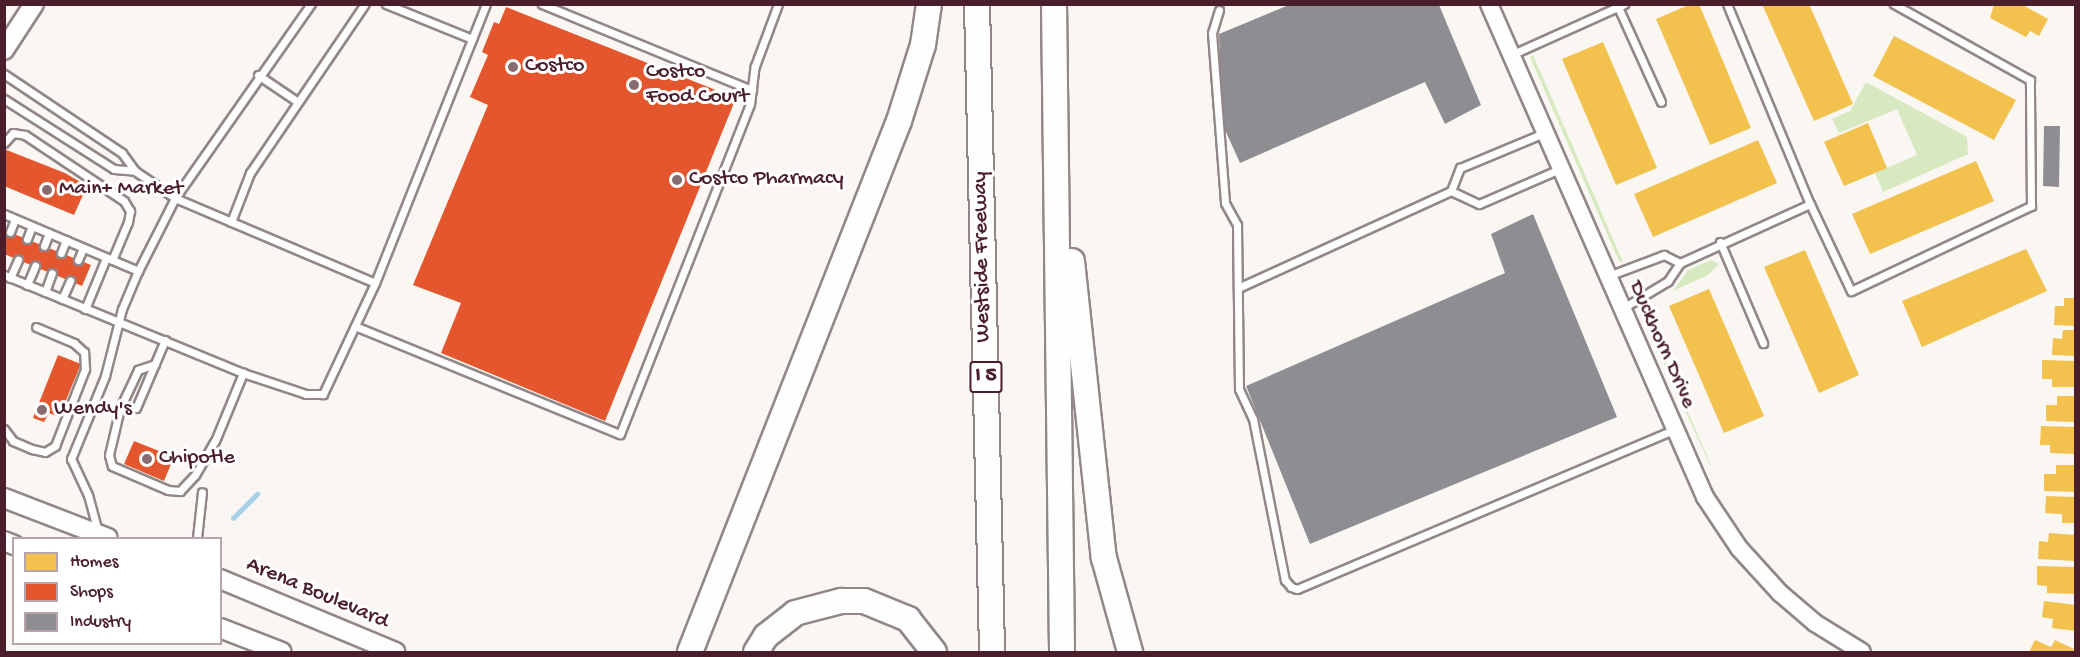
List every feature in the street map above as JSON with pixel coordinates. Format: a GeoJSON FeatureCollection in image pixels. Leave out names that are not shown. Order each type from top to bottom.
{"type":"FeatureCollection","features":[{"type":"Feature","properties":{"kind":"highway"},"geometry":{"type":"LineString","coordinates":[[690,652],[899,121],[923,45],[929,4]]}},
{"type":"Feature","properties":{"kind":"highway","name":"Westside Freeway"},"geometry":{"type":"LineString","coordinates":[[977,4],[992,652]]}},
{"type":"Feature","properties":{"kind":"highway"},"geometry":{"type":"LineString","coordinates":[[1054,4],[1062,652]]}},
{"type":"Feature","properties":{"kind":"highway"},"geometry":{"type":"LineString","coordinates":[[1057,124],[1104,558],[1130,652]]}},
{"type":"Feature","properties":{"kind":"highway"},"geometry":{"type":"LineString","coordinates":[[756,652],[779,623],[795,613],[830,601],[864,601],[893,611],[908,619],[934,652]]}},
{"type":"Feature","properties":{"kind":"main road"},"geometry":{"type":"LineString","coordinates":[[4,50],[34,4]]}},
{"type":"Feature","properties":{"kind":"main road"},"geometry":{"type":"LineString","coordinates":[[4,498],[103,537]]}},
{"type":"Feature","properties":{"kind":"main road","name":"Arena Boulevard"},"geometry":{"type":"LineString","coordinates":[[222,580],[395,652]]}},
{"type":"Feature","properties":{"kind":"main road"},"geometry":{"type":"LineString","coordinates":[[222,629],[282,652]]}},
{"type":"Feature","properties":{"kind":"street","name":"Duckhorn Drive"},"geometry":{"type":"LineString","coordinates":[[1489,4],[1705,497],[1739,548],[1780,593],[1815,622],[1862,652]]}},
{"type":"Feature","properties":{"kind":"lane"},"geometry":{"type":"LineString","coordinates":[[103,537],[88,495],[71,459],[105,375],[138,271],[175,198],[258,75],[311,4]]}},
{"type":"Feature","properties":{"kind":"lane"},"geometry":{"type":"LineString","coordinates":[[231,222],[250,173],[365,4]]}},
{"type":"Feature","properties":{"kind":"lane"},"geometry":{"type":"LineString","coordinates":[[386,4],[396,6],[472,39]]}},
{"type":"Feature","properties":{"kind":"lane"},"geometry":{"type":"LineString","coordinates":[[18,260],[7,276],[243,373],[306,394],[323,394],[375,283],[486,4]]}},
{"type":"Feature","properties":{"kind":"lane"},"geometry":{"type":"LineString","coordinates":[[542,4],[752,90]]}},
{"type":"Feature","properties":{"kind":"lane"},"geometry":{"type":"LineString","coordinates":[[355,326],[620,434],[750,104],[755,66],[778,4]]}},
{"type":"Feature","properties":{"kind":"lane"},"geometry":{"type":"LineString","coordinates":[[1727,4],[1810,204],[1851,291],[2031,206],[2030,80],[1894,4]]}},
{"type":"Feature","properties":{"kind":"lane"},"geometry":{"type":"LineString","coordinates":[[1510,55],[1621,6],[1661,102]]}},
{"type":"Feature","properties":{"kind":"lane"},"geometry":{"type":"LineString","coordinates":[[1219,10],[1212,33],[1225,203],[1237,225],[1239,389],[1253,419],[1285,580],[1291,587],[1297,589],[1674,430]]}},
{"type":"Feature","properties":{"kind":"lane"},"geometry":{"type":"LineString","coordinates":[[4,74],[122,153],[135,171],[175,198],[375,283]]}},
{"type":"Feature","properties":{"kind":"lane"},"geometry":{"type":"LineString","coordinates":[[258,75],[298,102]]}},
{"type":"Feature","properties":{"kind":"lane"},"geometry":{"type":"LineString","coordinates":[[4,99],[114,169],[135,171]]}},
{"type":"Feature","properties":{"kind":"lane"},"geometry":{"type":"LineString","coordinates":[[4,143],[13,133],[25,135],[124,201],[130,211],[128,222],[85,309]]}},
{"type":"Feature","properties":{"kind":"lane"},"geometry":{"type":"LineString","coordinates":[[1238,288],[1451,191],[1460,168],[1544,133]]}},
{"type":"Feature","properties":{"kind":"lane"},"geometry":{"type":"LineString","coordinates":[[1451,191],[1479,204],[1560,169]]}},
{"type":"Feature","properties":{"kind":"lane"},"geometry":{"type":"LineString","coordinates":[[1621,309],[1668,281],[1680,263],[1720,242],[1810,204]]}},
{"type":"Feature","properties":{"kind":"lane"},"geometry":{"type":"LineString","coordinates":[[4,214],[138,271]]}},
{"type":"Feature","properties":{"kind":"lane"},"geometry":{"type":"LineString","coordinates":[[10,232],[15,219]]}},
{"type":"Feature","properties":{"kind":"lane"},"geometry":{"type":"LineString","coordinates":[[27,239],[32,226]]}},
{"type":"Feature","properties":{"kind":"lane"},"geometry":{"type":"LineString","coordinates":[[44,246],[49,233]]}},
{"type":"Feature","properties":{"kind":"lane"},"geometry":{"type":"LineString","coordinates":[[61,253],[66,240]]}},
{"type":"Feature","properties":{"kind":"lane"},"geometry":{"type":"LineString","coordinates":[[1720,242],[1763,343]]}},
{"type":"Feature","properties":{"kind":"lane"},"geometry":{"type":"LineString","coordinates":[[78,260],[84,248]]}},
{"type":"Feature","properties":{"kind":"lane"},"geometry":{"type":"LineString","coordinates":[[1607,277],[1664,255],[1680,263]]}},
{"type":"Feature","properties":{"kind":"lane"},"geometry":{"type":"LineString","coordinates":[[27,285],[35,266]]}},
{"type":"Feature","properties":{"kind":"lane"},"geometry":{"type":"LineString","coordinates":[[45,292],[52,273]]}},
{"type":"Feature","properties":{"kind":"lane"},"geometry":{"type":"LineString","coordinates":[[62,299],[70,281]]}},
{"type":"Feature","properties":{"kind":"lane"},"geometry":{"type":"LineString","coordinates":[[4,429],[13,441],[32,449],[45,452],[55,446],[85,369],[84,352],[74,343],[36,327]]}},
{"type":"Feature","properties":{"kind":"lane"},"geometry":{"type":"LineString","coordinates":[[136,408],[165,340]]}},
{"type":"Feature","properties":{"kind":"lane"},"geometry":{"type":"LineString","coordinates":[[155,364],[138,370],[120,408],[109,455],[112,466],[168,490],[180,490],[195,475],[215,441],[243,373]]}},
{"type":"Feature","properties":{"kind":"lane"},"geometry":{"type":"LineString","coordinates":[[197,537],[202,492]]}},
{"type":"Feature","properties":{"kind":"green space"},"geometry":{"type":"Polygon","coordinates":[[[1533,55],[1623,262],[1619,261],[1530,57],[1533,55]]]}},
{"type":"Feature","properties":{"kind":"green space"},"geometry":{"type":"Polygon","coordinates":[[[1866,82],[1967,137],[1968,154],[1883,192],[1875,173],[1917,155],[1897,109],[1839,133],[1832,119],[1850,111],[1866,82]]]}},
{"type":"Feature","properties":{"kind":"green space"},"geometry":{"type":"Polygon","coordinates":[[[1711,260],[1719,264],[1708,275],[1673,291],[1688,270],[1711,260]]]}},
{"type":"Feature","properties":{"kind":"green space"},"geometry":{"type":"Polygon","coordinates":[[[1641,304],[1711,465],[1711,467],[1638,307],[1641,304]]]}},
{"type":"Feature","properties":{"kind":"building: Homes"},"geometry":{"type":"Polygon","coordinates":[[[1691,4],[1699,4],[1751,128],[1710,145],[1656,19],[1691,4]]]}},
{"type":"Feature","properties":{"kind":"building: Homes"},"geometry":{"type":"Polygon","coordinates":[[[1762,4],[1809,4],[1853,104],[1814,121],[1762,4]]]}},
{"type":"Feature","properties":{"kind":"building: Homes"},"geometry":{"type":"Polygon","coordinates":[[[1994,4],[2021,4],[2048,19],[2039,36],[2030,31],[2026,37],[1990,18],[1994,4]]]}},
{"type":"Feature","properties":{"kind":"building: Homes"},"geometry":{"type":"Polygon","coordinates":[[[1894,36],[2016,100],[1994,140],[1873,76],[1894,36]]]}},
{"type":"Feature","properties":{"kind":"building: Homes"},"geometry":{"type":"Polygon","coordinates":[[[1603,42],[1657,168],[1616,185],[1562,59],[1603,42]]]}},
{"type":"Feature","properties":{"kind":"building: Homes"},"geometry":{"type":"Polygon","coordinates":[[[1868,123],[1887,168],[1844,186],[1824,142],[1868,123]]]}},
{"type":"Feature","properties":{"kind":"building: Homes"},"geometry":{"type":"Polygon","coordinates":[[[1758,140],[1777,183],[1653,237],[1634,194],[1758,140]]]}},
{"type":"Feature","properties":{"kind":"building: Homes"},"geometry":{"type":"Polygon","coordinates":[[[1976,161],[1994,201],[1870,254],[1852,214],[1976,161]]]}},
{"type":"Feature","properties":{"kind":"building: Homes"},"geometry":{"type":"Polygon","coordinates":[[[2026,249],[2047,291],[1922,347],[1902,301],[2026,249]]]}},
{"type":"Feature","properties":{"kind":"building: Homes"},"geometry":{"type":"Polygon","coordinates":[[[1805,250],[1859,375],[1819,393],[1764,267],[1805,250]]]}},
{"type":"Feature","properties":{"kind":"building: Homes"},"geometry":{"type":"Polygon","coordinates":[[[1709,289],[1764,416],[1724,433],[1669,306],[1709,289]]]}},
{"type":"Feature","properties":{"kind":"building: Homes"},"geometry":{"type":"Polygon","coordinates":[[[2064,298],[2076,298],[2076,326],[2054,325],[2055,306],[2064,306],[2064,298]]]}},
{"type":"Feature","properties":{"kind":"building: Homes"},"geometry":{"type":"Polygon","coordinates":[[[2063,330],[2076,330],[2076,356],[2052,355],[2053,338],[2062,339],[2063,330]]]}},
{"type":"Feature","properties":{"kind":"building: Homes"},"geometry":{"type":"Polygon","coordinates":[[[2042,360],[2076,361],[2076,387],[2052,387],[2052,379],[2042,379],[2042,360]]]}},
{"type":"Feature","properties":{"kind":"building: Homes"},"geometry":{"type":"Polygon","coordinates":[[[2057,396],[2076,396],[2076,422],[2046,421],[2046,405],[2057,405],[2057,396]]]}},
{"type":"Feature","properties":{"kind":"building: Homes"},"geometry":{"type":"Polygon","coordinates":[[[2041,426],[2076,427],[2076,454],[2050,453],[2050,445],[2040,445],[2041,426]]]}},
{"type":"Feature","properties":{"kind":"building: Homes"},"geometry":{"type":"Polygon","coordinates":[[[2056,465],[2076,465],[2076,492],[2044,491],[2044,474],[2056,474],[2056,465]]]}},
{"type":"Feature","properties":{"kind":"building: Homes"},"geometry":{"type":"Polygon","coordinates":[[[2046,496],[2076,497],[2076,523],[2062,523],[2062,514],[2045,513],[2046,496]]]}},
{"type":"Feature","properties":{"kind":"building: Homes"},"geometry":{"type":"Polygon","coordinates":[[[2049,533],[2076,535],[2076,561],[2038,559],[2039,541],[2048,542],[2049,533]]]}},
{"type":"Feature","properties":{"kind":"building: Homes"},"geometry":{"type":"Polygon","coordinates":[[[2037,566],[2076,567],[2076,594],[2047,593],[2047,586],[2037,585],[2037,566]]]}},
{"type":"Feature","properties":{"kind":"building: Homes"},"geometry":{"type":"Polygon","coordinates":[[[2044,601],[2076,605],[2076,631],[2052,628],[2053,619],[2042,617],[2044,601]]]}},
{"type":"Feature","properties":{"kind":"building: Homes"},"geometry":{"type":"Polygon","coordinates":[[[2035,640],[2051,647],[2055,640],[2074,649],[2073,652],[2029,652],[2035,640]]]}},
{"type":"Feature","properties":{"kind":"building: Shops"},"geometry":{"type":"Polygon","coordinates":[[[506,7],[736,98],[605,421],[441,353],[461,303],[413,285],[488,105],[470,97],[488,55],[482,52],[494,22],[499,24],[506,7]]]}},
{"type":"Feature","properties":{"kind":"building: Shops"},"geometry":{"type":"Polygon","coordinates":[[[4,149],[65,173],[87,186],[74,215],[4,186],[4,149]]]}},
{"type":"Feature","properties":{"kind":"building: Shops"},"geometry":{"type":"Polygon","coordinates":[[[4,230],[91,265],[82,286],[4,254],[4,230]]]}},
{"type":"Feature","properties":{"kind":"building: Shops"},"geometry":{"type":"Polygon","coordinates":[[[58,355],[81,364],[59,417],[49,413],[44,422],[33,418],[58,355]]]}},
{"type":"Feature","properties":{"kind":"building: Shops"},"geometry":{"type":"Polygon","coordinates":[[[134,441],[174,457],[164,481],[124,464],[134,441]]]}},
{"type":"Feature","properties":{"kind":"building: Industry"},"geometry":{"type":"Polygon","coordinates":[[[1289,5],[1439,5],[1481,105],[1445,124],[1425,82],[1240,163],[1222,123],[1219,34],[1289,5]]]}},
{"type":"Feature","properties":{"kind":"building: Industry"},"geometry":{"type":"Polygon","coordinates":[[[2044,126],[2060,126],[2059,187],[2043,186],[2044,126]]]}},
{"type":"Feature","properties":{"kind":"building: Industry"},"geometry":{"type":"Polygon","coordinates":[[[1533,214],[1617,417],[1310,544],[1246,386],[1505,273],[1491,234],[1533,214]]]}},
{"type":"Feature","properties":{"kind":"waterway"},"geometry":{"type":"LineString","coordinates":[[233,518],[257,494]]}},
{"type":"Feature","properties":{"kind":"place","name":"Costco"},"geometry":{"type":"Point","coordinates":[513,67]}},
{"type":"Feature","properties":{"kind":"place","name":"Costco Food Court"},"geometry":{"type":"Point","coordinates":[634,85]}},
{"type":"Feature","properties":{"kind":"place","name":"Costco Pharmacy"},"geometry":{"type":"Point","coordinates":[677,180]}},
{"type":"Feature","properties":{"kind":"place","name":"Main+ Market"},"geometry":{"type":"Point","coordinates":[47,190]}},
{"type":"Feature","properties":{"kind":"place","name":"Wendy's"},"geometry":{"type":"Point","coordinates":[42,410]}},
{"type":"Feature","properties":{"kind":"place","name":"Chipotle"},"geometry":{"type":"Point","coordinates":[147,459]}}]}
